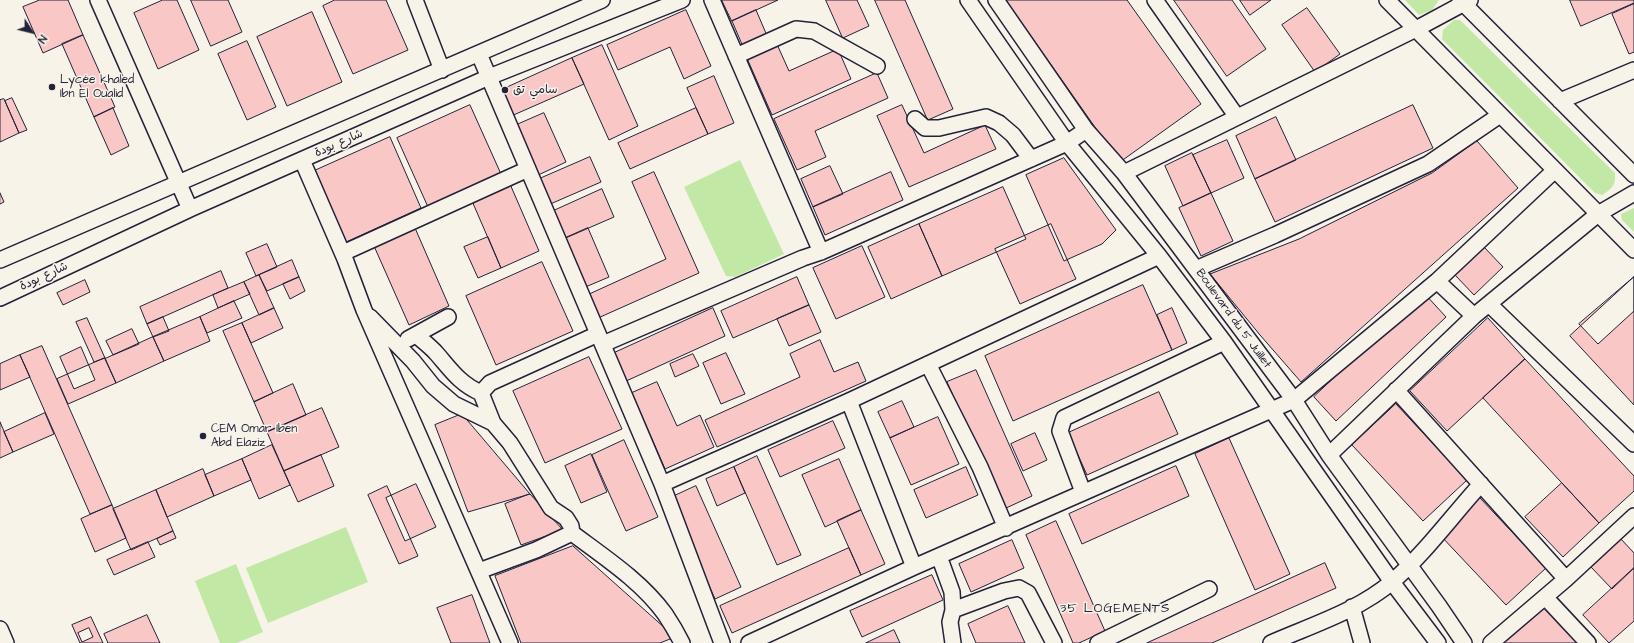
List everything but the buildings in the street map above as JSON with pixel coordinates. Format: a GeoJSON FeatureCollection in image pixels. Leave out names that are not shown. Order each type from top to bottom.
{"type":"FeatureCollection","features":[{"type":"Feature","properties":{"kind":"street"},"geometry":{"type":"LineString","coordinates":[[98,0],[190,209]]}},
{"type":"Feature","properties":{"kind":"street"},"geometry":{"type":"LineString","coordinates":[[415,0],[442,70]]}},
{"type":"Feature","properties":{"kind":"street"},"geometry":{"type":"LineString","coordinates":[[0,260],[179,184],[602,0]]}},
{"type":"Feature","properties":{"kind":"street","name":"شارع بودة"},"geometry":{"type":"LineString","coordinates":[[0,298],[190,209],[489,77],[682,0]]}},
{"type":"Feature","properties":{"kind":"street"},"geometry":{"type":"LineString","coordinates":[[712,0],[821,252]]}},
{"type":"Feature","properties":{"kind":"street"},"geometry":{"type":"LineString","coordinates":[[968,0],[1067,143],[1159,256],[1224,342],[1392,582],[1438,643]]}},
{"type":"Feature","properties":{"kind":"street","name":"Boulevard du 5 Juillet"},"geometry":{"type":"LineString","coordinates":[[996,0],[1086,130],[1124,173],[1294,400],[1328,455],[1464,643]]}},
{"type":"Feature","properties":{"kind":"street"},"geometry":{"type":"LineString","coordinates":[[1155,0],[1237,117]]}},
{"type":"Feature","properties":{"kind":"street"},"geometry":{"type":"LineString","coordinates":[[1387,0],[1634,250]]}},
{"type":"Feature","properties":{"kind":"street"},"geometry":{"type":"LineString","coordinates":[[1124,173],[1416,30],[1464,1],[1560,101],[1634,174]]}},
{"type":"Feature","properties":{"kind":"street"},"geometry":{"type":"LineString","coordinates":[[736,56],[796,29],[814,31],[877,66]]}},
{"type":"Feature","properties":{"kind":"street"},"geometry":{"type":"LineString","coordinates":[[479,54],[662,484],[722,643]]}},
{"type":"Feature","properties":{"kind":"street"},"geometry":{"type":"LineString","coordinates":[[1560,101],[1634,70]]}},
{"type":"Feature","properties":{"kind":"street"},"geometry":{"type":"LineString","coordinates":[[1196,268],[1275,235],[1428,164],[1500,115]]}},
{"type":"Feature","properties":{"kind":"street"},"geometry":{"type":"LineString","coordinates":[[915,119],[925,128],[939,128],[986,117],[999,123],[1013,135],[1031,159]]}},
{"type":"Feature","properties":{"kind":"street"},"geometry":{"type":"LineString","coordinates":[[481,393],[490,383],[821,252],[1067,143],[1086,130]]}},
{"type":"Feature","properties":{"kind":"street"},"geometry":{"type":"LineString","coordinates":[[302,160],[343,253],[364,310],[428,460],[510,643]]}},
{"type":"Feature","properties":{"kind":"street"},"geometry":{"type":"LineString","coordinates":[[343,253],[528,169]]}},
{"type":"Feature","properties":{"kind":"street"},"geometry":{"type":"LineString","coordinates":[[749,643],[914,567],[1006,528],[1083,492],[1294,400],[1437,280],[1555,170]]}},
{"type":"Feature","properties":{"kind":"street"},"geometry":{"type":"LineString","coordinates":[[1328,455],[1474,316],[1598,214],[1634,193]]}},
{"type":"Feature","properties":{"kind":"street"},"geometry":{"type":"LineString","coordinates":[[662,484],[849,401],[1159,256]]}},
{"type":"Feature","properties":{"kind":"street"},"geometry":{"type":"LineString","coordinates":[[1437,280],[1474,316]]}},
{"type":"Feature","properties":{"kind":"street"},"geometry":{"type":"LineString","coordinates":[[1490,304],[1634,444]]}},
{"type":"Feature","properties":{"kind":"street"},"geometry":{"type":"LineString","coordinates":[[364,310],[434,386],[454,404],[493,423]]}},
{"type":"Feature","properties":{"kind":"street"},"geometry":{"type":"LineString","coordinates":[[397,345],[448,317]]}},
{"type":"Feature","properties":{"kind":"street"},"geometry":{"type":"LineString","coordinates":[[416,335],[435,352],[456,378],[468,388],[481,393],[493,423],[510,443],[551,508],[566,518],[571,526],[572,533],[626,573],[665,613],[682,643]]}},
{"type":"Feature","properties":{"kind":"street"},"geometry":{"type":"LineString","coordinates":[[1083,492],[1060,431],[1064,418],[1224,342]]}},
{"type":"Feature","properties":{"kind":"street"},"geometry":{"type":"LineString","coordinates":[[928,364],[980,467],[1006,528]]}},
{"type":"Feature","properties":{"kind":"street"},"geometry":{"type":"LineString","coordinates":[[1396,390],[1566,579]]}},
{"type":"Feature","properties":{"kind":"street"},"geometry":{"type":"LineString","coordinates":[[849,401],[914,567]]}},
{"type":"Feature","properties":{"kind":"street"},"geometry":{"type":"LineString","coordinates":[[1271,643],[1352,607],[1392,582],[1481,484]]}},
{"type":"Feature","properties":{"kind":"street"},"geometry":{"type":"LineString","coordinates":[[1491,643],[1633,519]]}},
{"type":"Feature","properties":{"kind":"street"},"geometry":{"type":"LineString","coordinates":[[479,571],[536,550],[572,533]]}},
{"type":"Feature","properties":{"kind":"street"},"geometry":{"type":"LineString","coordinates":[[939,556],[952,592],[953,610],[950,622],[953,643]]}},
{"type":"Feature","properties":{"kind":"street"},"geometry":{"type":"LineString","coordinates":[[953,610],[1019,588],[1028,593],[1054,643]]}},
{"type":"Feature","properties":{"kind":"street"},"geometry":{"type":"LineString","coordinates":[[1098,643],[1209,589]]}},
{"type":"Feature","properties":{"kind":"street"},"geometry":{"type":"LineString","coordinates":[[1545,597],[1588,643]]}},
{"type":"Feature","properties":{"kind":"street"},"geometry":{"type":"LineString","coordinates":[[1352,607],[1362,643]]}},
{"type":"Feature","properties":{"kind":"street"},"geometry":{"type":"LineString","coordinates":[[0,629],[6,643]]}},
{"type":"Feature","properties":{"kind":"green space"},"geometry":{"type":"Polygon","coordinates":[[[1405,0],[1439,0],[1432,10],[1419,15],[1405,0]]]}},
{"type":"Feature","properties":{"kind":"green space"},"geometry":{"type":"Polygon","coordinates":[[[1454,20],[1460,20],[1615,173],[1615,181],[1611,189],[1602,195],[1595,193],[1442,39],[1443,30],[1454,20]]]}},
{"type":"Feature","properties":{"kind":"green space"},"geometry":{"type":"Polygon","coordinates":[[[740,160],[784,254],[735,277],[726,276],[684,187],[740,160]]]}},
{"type":"Feature","properties":{"kind":"green space"},"geometry":{"type":"Polygon","coordinates":[[[1634,208],[1634,232],[1622,220],[1621,214],[1634,208]]]}},
{"type":"Feature","properties":{"kind":"green space"},"geometry":{"type":"Polygon","coordinates":[[[346,527],[368,582],[268,623],[246,568],[346,527]]]}},
{"type":"Feature","properties":{"kind":"green space"},"geometry":{"type":"Polygon","coordinates":[[[236,564],[263,632],[237,643],[220,643],[195,581],[236,564]]]}},
{"type":"Feature","properties":{"kind":"place","name":"Lycée khaled Ibn El Oualid"},"geometry":{"type":"Point","coordinates":[52,87]}},
{"type":"Feature","properties":{"kind":"place","name":"سامي تق"},"geometry":{"type":"Point","coordinates":[505,90]}},
{"type":"Feature","properties":{"kind":"place","name":"CEM Omar Iben Abd Elaziz"},"geometry":{"type":"Point","coordinates":[203,436]}},
{"type":"Feature","properties":{"kind":"district","name":"35 LOGEMENTS"},"geometry":{"type":"Point","coordinates":[1115,609]}}]}
